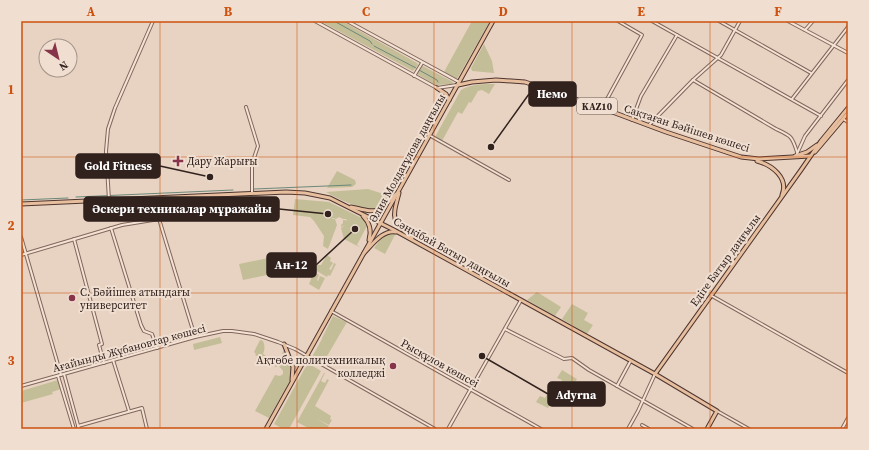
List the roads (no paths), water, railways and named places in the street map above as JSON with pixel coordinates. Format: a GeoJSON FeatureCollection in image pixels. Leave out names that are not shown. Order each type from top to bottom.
{"type":"FeatureCollection","features":[{"type":"Feature","properties":{"kind":"main road","name":"Әлия Молдағұлова даңғылы"},"geometry":{"type":"LineString","coordinates":[[266,429],[493,21]]}},
{"type":"Feature","properties":{"kind":"main road","name":"Сақтаған Бәйішев көшесі"},"geometry":{"type":"LineString","coordinates":[[458,84],[496,80],[525,82],[689,140],[749,158],[772,159],[810,156]]}},
{"type":"Feature","properties":{"kind":"main road"},"geometry":{"type":"LineString","coordinates":[[437,88],[446,94],[449,100]]}},
{"type":"Feature","properties":{"kind":"main road","name":"Едіге Батыр даңғылы"},"geometry":{"type":"LineString","coordinates":[[654,374],[802,170],[810,156],[848,108]]}},
{"type":"Feature","properties":{"kind":"main road","name":"Едіге Батыр даңғылы"},"geometry":{"type":"LineString","coordinates":[[810,156],[824,143],[848,113]]}},
{"type":"Feature","properties":{"kind":"main road","name":"KAZ10"},"geometry":{"type":"LineString","coordinates":[[789,158],[796,154],[811,150],[821,141]]}},
{"type":"Feature","properties":{"kind":"main road"},"geometry":{"type":"LineString","coordinates":[[749,158],[768,166],[780,176],[785,187],[780,199]]}},
{"type":"Feature","properties":{"kind":"main road"},"geometry":{"type":"LineString","coordinates":[[345,205],[368,211],[377,211],[385,206],[401,188]]}},
{"type":"Feature","properties":{"kind":"main road"},"geometry":{"type":"LineString","coordinates":[[401,188],[395,208],[395,220],[398,226],[418,243]]}},
{"type":"Feature","properties":{"kind":"main road","name":"Сәңкібай Батыр даңғылы"},"geometry":{"type":"LineString","coordinates":[[21,204],[109,197],[155,198],[252,194],[305,193],[330,198],[418,243],[654,374],[717,411]]}},
{"type":"Feature","properties":{"kind":"main road"},"geometry":{"type":"LineString","coordinates":[[359,212],[366,218],[370,226],[370,238],[365,250]]}},
{"type":"Feature","properties":{"kind":"main road"},"geometry":{"type":"LineString","coordinates":[[362,256],[387,232],[394,231],[401,234]]}},
{"type":"Feature","properties":{"kind":"main road"},"geometry":{"type":"LineString","coordinates":[[284,344],[293,367],[292,382]]}},
{"type":"Feature","properties":{"kind":"main road"},"geometry":{"type":"LineString","coordinates":[[707,429],[717,411]]}},
{"type":"Feature","properties":{"kind":"street"},"geometry":{"type":"LineString","coordinates":[[109,197],[106,151],[108,130],[153,21]]}},
{"type":"Feature","properties":{"kind":"street"},"geometry":{"type":"LineString","coordinates":[[315,21],[437,88],[458,84]]}},
{"type":"Feature","properties":{"kind":"street"},"geometry":{"type":"LineString","coordinates":[[347,21],[458,84]]}},
{"type":"Feature","properties":{"kind":"street"},"geometry":{"type":"LineString","coordinates":[[599,107],[606,101],[642,35],[618,21]]}},
{"type":"Feature","properties":{"kind":"street"},"geometry":{"type":"LineString","coordinates":[[652,21],[821,116]]}},
{"type":"Feature","properties":{"kind":"street"},"geometry":{"type":"LineString","coordinates":[[719,21],[811,73]]}},
{"type":"Feature","properties":{"kind":"street"},"geometry":{"type":"LineString","coordinates":[[649,126],[693,80],[718,58],[740,21]]}},
{"type":"Feature","properties":{"kind":"street"},"geometry":{"type":"LineString","coordinates":[[788,21],[848,53]]}},
{"type":"Feature","properties":{"kind":"street"},"geometry":{"type":"LineString","coordinates":[[805,30],[813,21]]}},
{"type":"Feature","properties":{"kind":"street"},"geometry":{"type":"LineString","coordinates":[[792,99],[848,27]]}},
{"type":"Feature","properties":{"kind":"street"},"geometry":{"type":"LineString","coordinates":[[632,120],[641,96],[677,35]]}},
{"type":"Feature","properties":{"kind":"street"},"geometry":{"type":"LineString","coordinates":[[414,76],[422,63]]}},
{"type":"Feature","properties":{"kind":"street"},"geometry":{"type":"LineString","coordinates":[[693,80],[776,129],[790,135],[793,140],[796,154]]}},
{"type":"Feature","properties":{"kind":"street"},"geometry":{"type":"LineString","coordinates":[[796,154],[805,136],[848,80]]}},
{"type":"Feature","properties":{"kind":"street"},"geometry":{"type":"LineString","coordinates":[[246,107],[258,146],[252,164],[252,194]]}},
{"type":"Feature","properties":{"kind":"street"},"geometry":{"type":"LineString","coordinates":[[843,119],[848,122]]}},
{"type":"Feature","properties":{"kind":"street"},"geometry":{"type":"LineString","coordinates":[[429,135],[509,180]]}},
{"type":"Feature","properties":{"kind":"street"},"geometry":{"type":"LineString","coordinates":[[155,198],[158,219],[195,337]]}},
{"type":"Feature","properties":{"kind":"street"},"geometry":{"type":"LineString","coordinates":[[21,255],[111,228],[138,221],[158,219]]}},
{"type":"Feature","properties":{"kind":"street"},"geometry":{"type":"LineString","coordinates":[[111,228],[141,325],[144,332],[152,334],[157,348]]}},
{"type":"Feature","properties":{"kind":"street"},"geometry":{"type":"LineString","coordinates":[[21,237],[61,375],[74,429]]}},
{"type":"Feature","properties":{"kind":"street"},"geometry":{"type":"LineString","coordinates":[[74,239],[102,344],[99,345],[104,363]]}},
{"type":"Feature","properties":{"kind":"street"},"geometry":{"type":"LineString","coordinates":[[710,296],[848,372]]}},
{"type":"Feature","properties":{"kind":"street"},"geometry":{"type":"LineString","coordinates":[[448,429],[521,300]]}},
{"type":"Feature","properties":{"kind":"street","name":"Рысқұлов көшсеі"},"geometry":{"type":"LineString","coordinates":[[331,312],[540,429]]}},
{"type":"Feature","properties":{"kind":"street"},"geometry":{"type":"LineString","coordinates":[[505,329],[564,359],[572,358],[589,370],[693,429]]}},
{"type":"Feature","properties":{"kind":"street","name":"Ағайынды Жұбановтар көшесі"},"geometry":{"type":"LineString","coordinates":[[21,386],[195,337],[223,331],[245,332],[260,335],[284,344],[435,429]]}},
{"type":"Feature","properties":{"kind":"street"},"geometry":{"type":"LineString","coordinates":[[113,360],[129,411]]}},
{"type":"Feature","properties":{"kind":"street"},"geometry":{"type":"LineString","coordinates":[[617,386],[630,362]]}},
{"type":"Feature","properties":{"kind":"street"},"geometry":{"type":"LineString","coordinates":[[628,429],[643,401],[654,374]]}},
{"type":"Feature","properties":{"kind":"street"},"geometry":{"type":"LineString","coordinates":[[61,375],[79,427],[142,408],[147,429]]}},
{"type":"Feature","properties":{"kind":"street","name":"Сәңкібай Батыр даңғылы"},"geometry":{"type":"LineString","coordinates":[[717,411],[749,429]]}},
{"type":"Feature","properties":{"kind":"street"},"geometry":{"type":"LineString","coordinates":[[842,429],[848,418]]}},
{"type":"Feature","properties":{"kind":"street"},"geometry":{"type":"LineString","coordinates":[[642,425],[649,429]]}},
{"type":"Feature","properties":{"kind":"waterway"},"geometry":{"type":"LineString","coordinates":[[334,21],[370,41],[372,44]]}},
{"type":"Feature","properties":{"kind":"waterway"},"geometry":{"type":"LineString","coordinates":[[374,46],[416,68]]}},
{"type":"Feature","properties":{"kind":"waterway"},"geometry":{"type":"LineString","coordinates":[[419,70],[438,82]]}},
{"type":"Feature","properties":{"kind":"waterway"},"geometry":{"type":"LineString","coordinates":[[254,189],[351,185]]}},
{"type":"Feature","properties":{"kind":"waterway"},"geometry":{"type":"LineString","coordinates":[[76,197],[233,190]]}},
{"type":"Feature","properties":{"kind":"waterway"},"geometry":{"type":"LineString","coordinates":[[21,200],[68,198]]}},
{"type":"Feature","properties":{"kind":"place","name":"Немо"},"geometry":{"type":"Point","coordinates":[491,147]}},
{"type":"Feature","properties":{"kind":"place","name":"Дару Жарығы"},"geometry":{"type":"Point","coordinates":[178,161]}},
{"type":"Feature","properties":{"kind":"place","name":"Gold Fitness"},"geometry":{"type":"Point","coordinates":[210,177]}},
{"type":"Feature","properties":{"kind":"place","name":"Әскери техникалар мұражайы"},"geometry":{"type":"Point","coordinates":[328,214]}},
{"type":"Feature","properties":{"kind":"place","name":"Ан-12"},"geometry":{"type":"Point","coordinates":[355,229]}},
{"type":"Feature","properties":{"kind":"place","name":"С. Бәйішев атындағы университет"},"geometry":{"type":"Point","coordinates":[72,298]}},
{"type":"Feature","properties":{"kind":"place","name":"Adyrna"},"geometry":{"type":"Point","coordinates":[482,356]}},
{"type":"Feature","properties":{"kind":"place","name":"Ақтөбе политехникалық колледжі"},"geometry":{"type":"Point","coordinates":[393,366]}}]}
